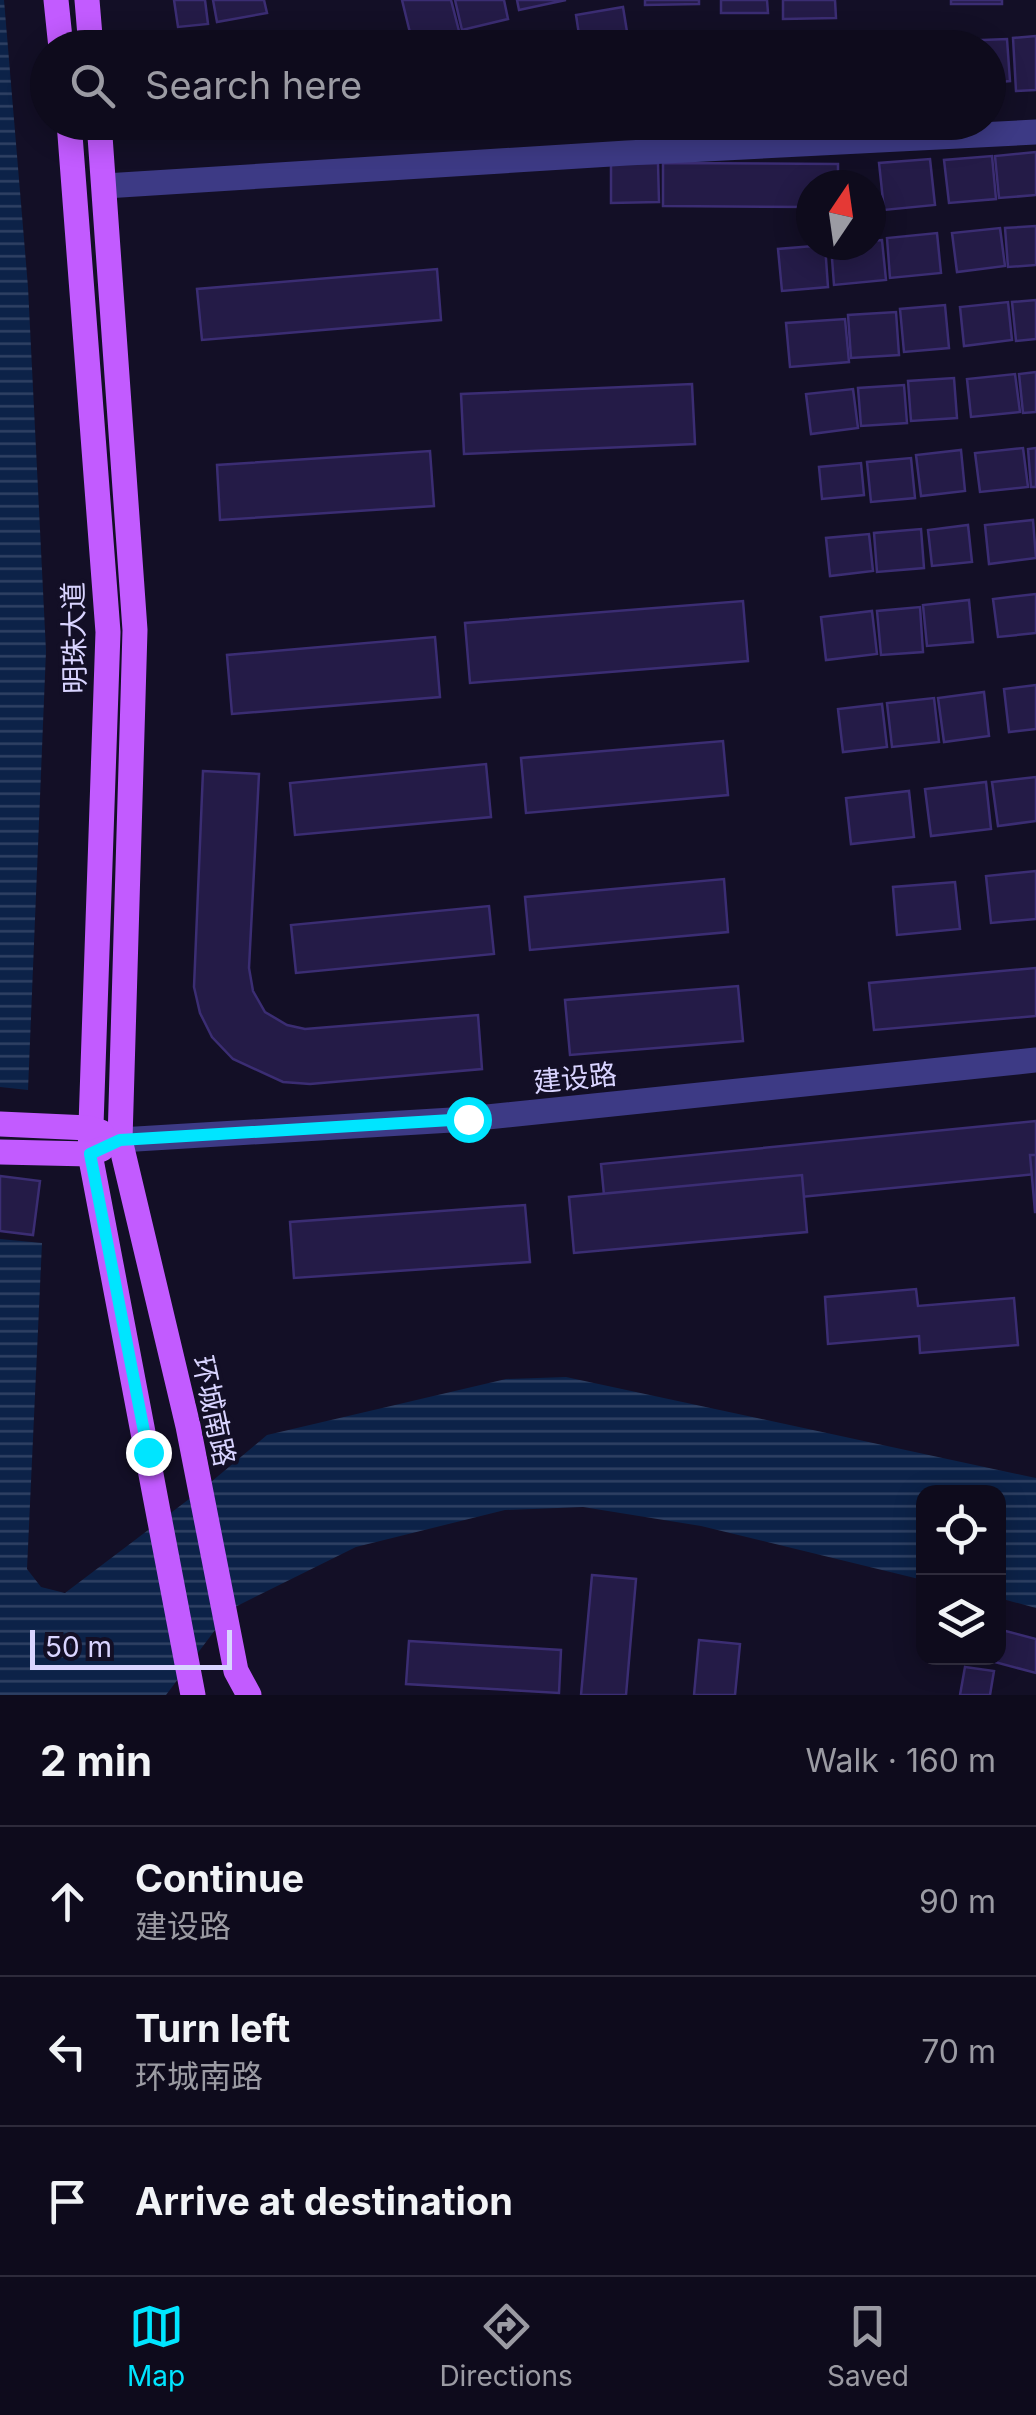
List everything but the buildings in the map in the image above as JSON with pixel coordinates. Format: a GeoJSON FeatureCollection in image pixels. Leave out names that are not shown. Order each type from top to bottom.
{"type":"FeatureCollection","features":[{"type":"Feature","properties":{"kind":"main road"},"geometry":{"type":"LineString","coordinates":[[56,0],[59,30]]}},
{"type":"Feature","properties":{"kind":"main road"},"geometry":{"type":"LineString","coordinates":[[87,0],[90,30]]}},
{"type":"Feature","properties":{"kind":"main road","name":"明珠大道"},"geometry":{"type":"LineString","coordinates":[[69,140],[108,632],[90,1154]]}},
{"type":"Feature","properties":{"kind":"main road"},"geometry":{"type":"LineString","coordinates":[[101,140],[136,630],[120,1140]]}},
{"type":"Feature","properties":{"kind":"main road","name":"建设路"},"geometry":{"type":"LineString","coordinates":[[0,1124],[89,1128],[120,1140]]}},
{"type":"Feature","properties":{"kind":"main road","name":"建设路"},"geometry":{"type":"LineString","coordinates":[[0,1152],[90,1154],[120,1140]]}},
{"type":"Feature","properties":{"kind":"main road","name":"环城南路"},"geometry":{"type":"LineString","coordinates":[[120,1140],[188,1426],[236,1672],[250,1695]]}},
{"type":"Feature","properties":{"kind":"main road"},"geometry":{"type":"LineString","coordinates":[[90,1154],[193,1695]]}},
{"type":"Feature","properties":{"kind":"street"},"geometry":{"type":"LineString","coordinates":[[1006,134],[1036,132]]}},
{"type":"Feature","properties":{"kind":"street"},"geometry":{"type":"LineString","coordinates":[[106,186],[880,140]]}},
{"type":"Feature","properties":{"kind":"street","name":"建设路"},"geometry":{"type":"LineString","coordinates":[[120,1140],[468,1119],[1036,1060]]}},
{"type":"Feature","properties":{"kind":"water"},"geometry":{"type":"Polygon","coordinates":[[[0,0],[4,0],[28,287],[46,651],[28,1090],[0,1087],[0,0]]]}},
{"type":"Feature","properties":{"kind":"water"},"geometry":{"type":"Polygon","coordinates":[[[0,1239],[42,1243],[27,1569],[41,1587],[65,1593],[267,1435],[506,1379],[566,1377],[1036,1478],[1036,1608],[1006,1600],[1006,1485],[916,1485],[916,1578],[701,1526],[583,1507],[505,1510],[356,1547],[231,1609],[166,1695],[0,1695],[0,1239]]]}},
{"type":"Feature","properties":{"kind":"route"},"geometry":{"type":"LineString","coordinates":[[148,1452],[90,1154],[120,1140],[468,1119]]}}]}
